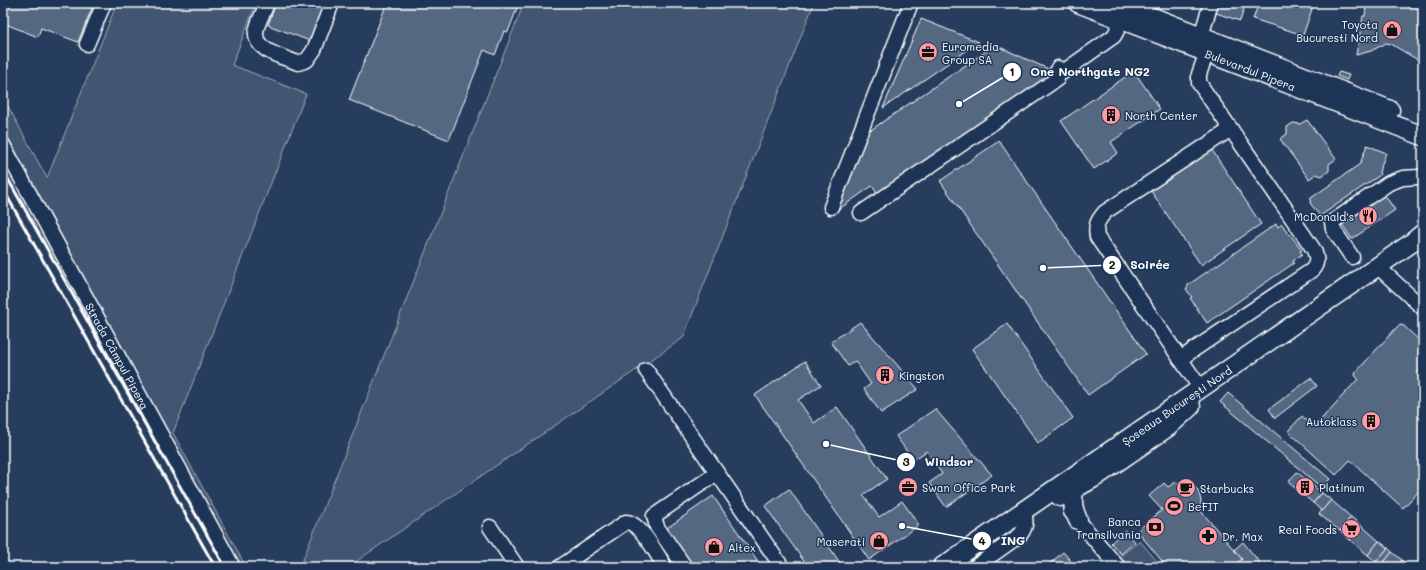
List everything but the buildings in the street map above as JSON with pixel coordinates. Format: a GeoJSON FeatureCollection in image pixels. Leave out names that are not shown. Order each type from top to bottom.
{"type":"FeatureCollection","features":[{"type":"Feature","properties":{"kind":"main road","name":"Bulevardul Pipera"},"geometry":{"type":"LineString","coordinates":[[1078,3],[1423,136]]}},
{"type":"Feature","properties":{"kind":"main road","name":"Bulevardul Pipera"},"geometry":{"type":"LineString","coordinates":[[1118,3],[1423,123]]}},
{"type":"Feature","properties":{"kind":"main road","name":"Șoseaua București Nord"},"geometry":{"type":"LineString","coordinates":[[942,567],[1024,511],[1048,499],[1091,464],[1419,238]]}},
{"type":"Feature","properties":{"kind":"main road"},"geometry":{"type":"LineString","coordinates":[[1048,499],[1074,490],[1094,478],[1178,419],[1196,400],[1200,388]]}},
{"type":"Feature","properties":{"kind":"main road"},"geometry":{"type":"LineString","coordinates":[[1078,520],[1073,505],[1074,490],[1083,473],[1091,464]]}},
{"type":"Feature","properties":{"kind":"street"},"geometry":{"type":"LineString","coordinates":[[87,44],[104,3]]}},
{"type":"Feature","properties":{"kind":"street"},"geometry":{"type":"LineString","coordinates":[[267,3],[256,33],[259,44],[264,49],[298,63],[307,60],[314,50],[332,3]]}},
{"type":"Feature","properties":{"kind":"street"},"geometry":{"type":"LineString","coordinates":[[831,207],[911,3]]}},
{"type":"Feature","properties":{"kind":"street"},"geometry":{"type":"LineString","coordinates":[[1201,36],[1212,3]]}},
{"type":"Feature","properties":{"kind":"street"},"geometry":{"type":"LineString","coordinates":[[861,213],[1057,79],[1061,70],[1114,36],[1122,21]]}},
{"type":"Feature","properties":{"kind":"street"},"geometry":{"type":"LineString","coordinates":[[1180,359],[1312,270],[1316,265],[1317,257],[1314,250],[1200,83],[1199,74],[1207,52]]}},
{"type":"Feature","properties":{"kind":"street"},"geometry":{"type":"LineString","coordinates":[[1200,388],[1097,238],[1095,228],[1105,212],[1231,129]]}},
{"type":"Feature","properties":{"kind":"street","name":"Strada Câmpul Pipera"},"geometry":{"type":"LineString","coordinates":[[3,145],[233,567]]}},
{"type":"Feature","properties":{"kind":"street"},"geometry":{"type":"LineString","coordinates":[[1352,258],[1333,228],[1332,222],[1389,183],[1403,178],[1419,177]]}},
{"type":"Feature","properties":{"kind":"street"},"geometry":{"type":"LineString","coordinates":[[1377,266],[1423,308]]}},
{"type":"Feature","properties":{"kind":"street"},"geometry":{"type":"LineString","coordinates":[[646,370],[782,567]]}},
{"type":"Feature","properties":{"kind":"street"},"geometry":{"type":"LineString","coordinates":[[685,567],[657,527],[654,516],[717,473]]}},
{"type":"Feature","properties":{"kind":"street"},"geometry":{"type":"LineString","coordinates":[[1048,499],[1066,506],[1118,567]]}},
{"type":"Feature","properties":{"kind":"street"},"geometry":{"type":"LineString","coordinates":[[975,567],[1020,535],[1025,529],[1026,521],[1024,511]]}},
{"type":"Feature","properties":{"kind":"street"},"geometry":{"type":"LineString","coordinates":[[560,567],[626,522],[629,522],[633,523],[640,530],[665,567]]}},
{"type":"Feature","properties":{"kind":"street"},"geometry":{"type":"LineString","coordinates":[[490,527],[517,567]]}},
{"type":"Feature","properties":{"kind":"shaded area"},"geometry":{"type":"Polygon","coordinates":[[[117,3],[256,3],[232,65],[306,94],[173,433],[246,567],[241,567],[3,128],[3,97],[47,178],[117,3]]]}},
{"type":"Feature","properties":{"kind":"shaded area"},"geometry":{"type":"Polygon","coordinates":[[[524,3],[814,3],[683,338],[348,567],[300,567],[524,3]]]}},
{"type":"Feature","properties":{"kind":"shaded area"},"geometry":{"type":"Polygon","coordinates":[[[1140,541],[1162,567],[1128,567],[1119,557],[1140,541]]]}},
{"type":"Feature","properties":{"kind":"railway"},"geometry":{"type":"LineString","coordinates":[[3,170],[225,567]]}},
{"type":"Feature","properties":{"kind":"railway"},"geometry":{"type":"LineString","coordinates":[[3,189],[215,567]]}},
{"type":"Feature","properties":{"kind":"place","name":"Toyota Bucuresti Nord"},"geometry":{"type":"Point","coordinates":[1392,30]}},
{"type":"Feature","properties":{"kind":"place","name":"Euromedia Group SA"},"geometry":{"type":"Point","coordinates":[928,52]}},
{"type":"Feature","properties":{"kind":"place","name":"One Northgate NG2"},"geometry":{"type":"Point","coordinates":[959,104]}},
{"type":"Feature","properties":{"kind":"place","name":"North Center"},"geometry":{"type":"Point","coordinates":[1111,115]}},
{"type":"Feature","properties":{"kind":"place","name":"McDonald's"},"geometry":{"type":"Point","coordinates":[1368,216]}},
{"type":"Feature","properties":{"kind":"place","name":"Soirée"},"geometry":{"type":"Point","coordinates":[1043,268]}},
{"type":"Feature","properties":{"kind":"place","name":"Kingston"},"geometry":{"type":"Point","coordinates":[885,375]}},
{"type":"Feature","properties":{"kind":"place","name":"Autoklass"},"geometry":{"type":"Point","coordinates":[1371,421]}},
{"type":"Feature","properties":{"kind":"place","name":"Windsor"},"geometry":{"type":"Point","coordinates":[826,444]}},
{"type":"Feature","properties":{"kind":"place","name":"Swan Office Park"},"geometry":{"type":"Point","coordinates":[908,487]}},
{"type":"Feature","properties":{"kind":"place","name":"Platinum"},"geometry":{"type":"Point","coordinates":[1305,487]}},
{"type":"Feature","properties":{"kind":"place","name":"Starbucks"},"geometry":{"type":"Point","coordinates":[1186,488]}},
{"type":"Feature","properties":{"kind":"place","name":"BeFIT"},"geometry":{"type":"Point","coordinates":[1174,506]}},
{"type":"Feature","properties":{"kind":"place","name":"ING"},"geometry":{"type":"Point","coordinates":[902,526]}},
{"type":"Feature","properties":{"kind":"place","name":"Banca Transilvania"},"geometry":{"type":"Point","coordinates":[1155,527]}},
{"type":"Feature","properties":{"kind":"place","name":"Real Foods"},"geometry":{"type":"Point","coordinates":[1351,529]}},
{"type":"Feature","properties":{"kind":"place","name":"Dr. Max"},"geometry":{"type":"Point","coordinates":[1208,536]}},
{"type":"Feature","properties":{"kind":"place","name":"Maserati"},"geometry":{"type":"Point","coordinates":[879,541]}},
{"type":"Feature","properties":{"kind":"place","name":"Altex"},"geometry":{"type":"Point","coordinates":[714,547]}}]}
